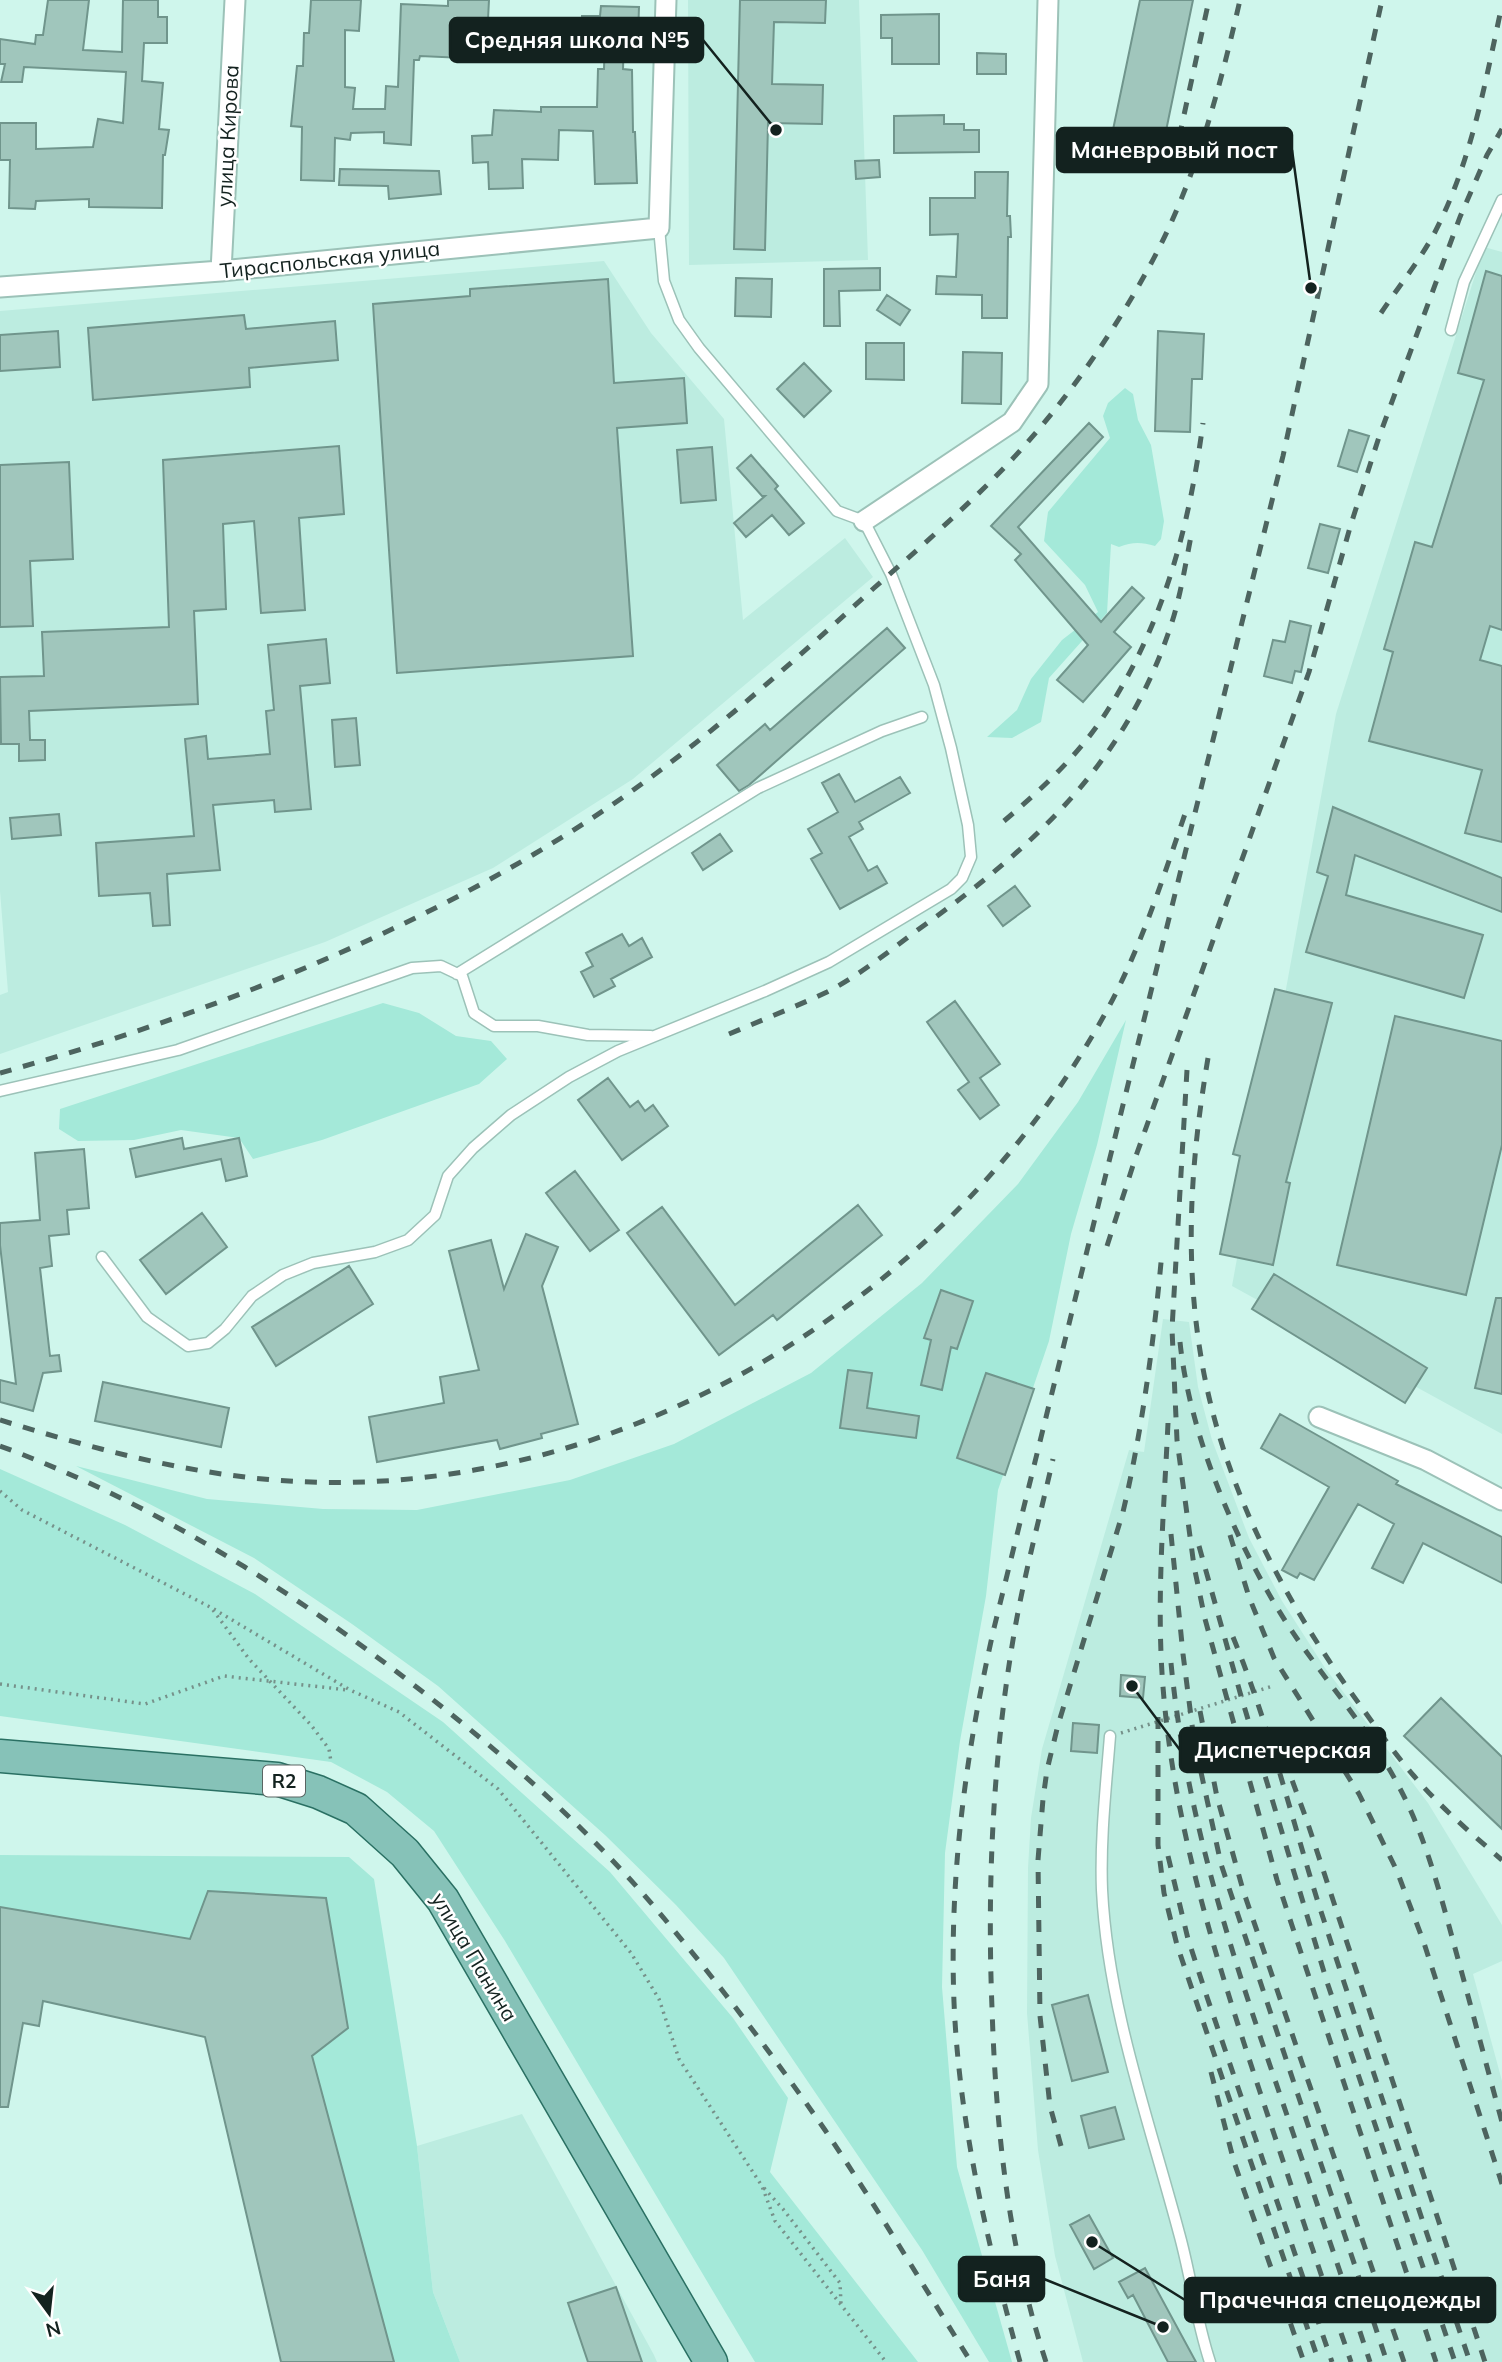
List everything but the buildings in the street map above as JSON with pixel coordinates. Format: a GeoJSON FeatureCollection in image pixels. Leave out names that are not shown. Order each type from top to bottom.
{"type":"FeatureCollection","features":[{"type":"Feature","properties":{"kind":"main road","name":"улица Панина"},"geometry":{"type":"LineString","coordinates":[[0,1756],[277,1779],[318,1792],[356,1809],[405,1853],[443,1900],[711,2362]]}},
{"type":"Feature","properties":{"kind":"street","name":"улица Кирова"},"geometry":{"type":"LineString","coordinates":[[221,271],[235,0]]}},
{"type":"Feature","properties":{"kind":"street"},"geometry":{"type":"LineString","coordinates":[[659,228],[666,0]]}},
{"type":"Feature","properties":{"kind":"street"},"geometry":{"type":"LineString","coordinates":[[864,521],[1013,422],[1038,384],[1048,0]]}},
{"type":"Feature","properties":{"kind":"street","name":"Тираспольская улица"},"geometry":{"type":"LineString","coordinates":[[0,287],[221,271],[659,228]]}},
{"type":"Feature","properties":{"kind":"street"},"geometry":{"type":"LineString","coordinates":[[1319,1418],[1426,1460],[1502,1500]]}},
{"type":"Feature","properties":{"kind":"lane"},"geometry":{"type":"LineString","coordinates":[[1451,330],[1464,282],[1502,200]]}},
{"type":"Feature","properties":{"kind":"lane"},"geometry":{"type":"LineString","coordinates":[[102,1257],[147,1317],[188,1346],[208,1343],[225,1329],[252,1296],[283,1275],[313,1263],[376,1252],[408,1240],[435,1215],[448,1176],[458,1163],[511,1115],[578,1072],[654,1036],[830,962],[951,888],[968,869],[971,857],[968,825],[934,685],[891,573],[864,521],[837,511],[699,348],[679,320],[664,281],[659,228]]}},
{"type":"Feature","properties":{"kind":"lane"},"geometry":{"type":"LineString","coordinates":[[457,974],[758,788],[882,731],[922,717]]}},
{"type":"Feature","properties":{"kind":"lane"},"geometry":{"type":"LineString","coordinates":[[0,1091],[178,1049],[412,968],[442,966],[462,976],[474,1013],[494,1026],[538,1026],[587,1035],[654,1036]]}},
{"type":"Feature","properties":{"kind":"lane"},"geometry":{"type":"LineString","coordinates":[[1110,1736],[1101,1856],[1105,1928],[1114,1987],[1126,2046],[1179,2233],[1199,2330],[1210,2362]]}},
{"type":"Feature","properties":{"kind":"path"},"geometry":{"type":"LineString","coordinates":[[0,1491],[22,1510],[212,1608],[350,1690],[399,1712],[498,1788],[631,1953],[659,1999],[679,2059],[762,2186],[840,2283],[841,2307]]}},
{"type":"Feature","properties":{"kind":"path"},"geometry":{"type":"LineString","coordinates":[[212,1608],[249,1659],[311,1725],[329,1749],[331,1762]]}},
{"type":"Feature","properties":{"kind":"path"},"geometry":{"type":"LineString","coordinates":[[0,1684],[145,1704],[224,1676],[350,1690]]}},
{"type":"Feature","properties":{"kind":"path"},"geometry":{"type":"LineString","coordinates":[[1110,1736],[1273,1686]]}},
{"type":"Feature","properties":{"kind":"path"},"geometry":{"type":"LineString","coordinates":[[762,2186],[775,2221],[886,2362]]}},
{"type":"Feature","properties":{"kind":"shaded area"},"geometry":{"type":"Polygon","coordinates":[[[688,0],[859,0],[868,260],[689,265],[688,0]]]}},
{"type":"Feature","properties":{"kind":"shaded area"},"geometry":{"type":"Polygon","coordinates":[[[1484,247],[1502,252],[1502,1434],[1232,1286],[1336,714],[1484,247]]]}},
{"type":"Feature","properties":{"kind":"shaded area"},"geometry":{"type":"Polygon","coordinates":[[[604,261],[651,333],[724,419],[743,620],[845,538],[873,577],[633,779],[493,868],[325,942],[0,1054],[0,995],[8,992],[0,891],[0,311],[604,261]]]}},
{"type":"Feature","properties":{"kind":"shaded area"},"geometry":{"type":"Polygon","coordinates":[[[1125,388],[1133,394],[1138,420],[1151,445],[1164,521],[1161,539],[1155,546],[1137,543],[1119,547],[1111,544],[1107,613],[1049,678],[1041,722],[1012,738],[987,737],[1017,710],[1031,679],[1062,640],[1098,612],[1085,585],[1044,541],[1048,512],[1110,438],[1103,416],[1108,403],[1125,388]]]}},
{"type":"Feature","properties":{"kind":"shaded area"},"geometry":{"type":"Polygon","coordinates":[[[383,1003],[419,1013],[456,1036],[491,1041],[507,1059],[479,1084],[322,1140],[253,1159],[239,1138],[181,1130],[134,1140],[78,1141],[59,1129],[60,1109],[383,1003]]]}},
{"type":"Feature","properties":{"kind":"shaded area"},"geometry":{"type":"Polygon","coordinates":[[[1126,1020],[1097,1145],[1071,1234],[1049,1341],[998,1490],[986,1596],[960,1741],[945,1853],[942,1987],[957,2167],[1012,2362],[989,2362],[922,2250],[724,1958],[676,1905],[605,1835],[438,1686],[352,1624],[254,1558],[76,1466],[207,1499],[323,1509],[417,1510],[570,1480],[674,1444],[811,1373],[922,1283],[1018,1184],[1078,1102],[1126,1020]]]}},
{"type":"Feature","properties":{"kind":"shaded area"},"geometry":{"type":"Polygon","coordinates":[[[1163,1319],[1189,1322],[1198,1387],[1212,1440],[1249,1538],[1282,1601],[1325,1668],[1428,1803],[1502,1925],[1502,1961],[1473,1974],[1502,2081],[1502,2362],[1083,2362],[1055,2256],[1038,2150],[1027,2013],[1031,1818],[1042,1749],[1129,1450],[1144,1452],[1163,1319]]]}},
{"type":"Feature","properties":{"kind":"shaded area"},"geometry":{"type":"Polygon","coordinates":[[[0,1469],[125,1525],[255,1594],[443,1722],[610,1872],[733,2018],[788,2098],[770,2172],[918,2362],[755,2362],[505,1941],[434,1831],[387,1792],[331,1762],[0,1716],[0,1469]]]}},
{"type":"Feature","properties":{"kind":"shaded area"},"geometry":{"type":"Polygon","coordinates":[[[0,1855],[349,1857],[374,1879],[417,2146],[433,2292],[460,2362],[394,2362],[312,2056],[348,2028],[326,1898],[209,1891],[190,1939],[0,1907],[0,1855]]]}},
{"type":"Feature","properties":{"kind":"shaded area"},"geometry":{"type":"Polygon","coordinates":[[[522,2114],[657,2362],[460,2362],[433,2292],[417,2146],[522,2114]]]}},
{"type":"Feature","properties":{"kind":"railway"},"geometry":{"type":"LineString","coordinates":[[1174,161],[1209,0]]}},
{"type":"Feature","properties":{"kind":"railway"},"geometry":{"type":"LineString","coordinates":[[0,1073],[161,1023],[242,993],[322,961],[478,886],[552,844],[622,798],[688,749],[782,670],[939,531],[1001,471],[1043,424],[1099,349],[1148,269],[1179,205],[1214,104],[1240,0]]}},
{"type":"Feature","properties":{"kind":"railway"},"geometry":{"type":"LineString","coordinates":[[1020,2362],[986,2229],[969,2139],[957,2048],[954,1908],[962,1814],[975,1721],[994,1628],[1283,456],[1382,0]]}},
{"type":"Feature","properties":{"kind":"railway"},"geometry":{"type":"LineString","coordinates":[[1381,313],[1416,263],[1448,205],[1476,121],[1502,5]]}},
{"type":"Feature","properties":{"kind":"railway"},"geometry":{"type":"LineString","coordinates":[[1107,1246],[1137,1153],[1309,672],[1379,437],[1460,217],[1487,155],[1502,129]]}},
{"type":"Feature","properties":{"kind":"railway"},"geometry":{"type":"LineString","coordinates":[[1004,821],[1047,782],[1087,740],[1129,674],[1160,606],[1172,571],[1190,499],[1203,423]]}},
{"type":"Feature","properties":{"kind":"railway"},"geometry":{"type":"LineString","coordinates":[[729,1034],[827,992],[863,970],[998,868],[1068,802],[1098,765],[1149,682],[1176,609],[1192,531]]}},
{"type":"Feature","properties":{"kind":"railway"},"geometry":{"type":"LineString","coordinates":[[0,1420],[154,1462],[232,1475],[311,1482],[432,1476],[550,1453],[664,1412],[772,1357],[872,1287],[962,1206],[1041,1113],[1119,988],[1141,938],[1187,808]]}},
{"type":"Feature","properties":{"kind":"railway"},"geometry":{"type":"LineString","coordinates":[[1208,1058],[1194,1170],[1191,1244],[1193,1281],[1201,1357],[1211,1404],[1240,1496],[1260,1540],[1306,1625],[1373,1723],[1424,1787],[1456,1820],[1502,1860]]}},
{"type":"Feature","properties":{"kind":"railway"},"geometry":{"type":"LineString","coordinates":[[1187,1070],[1172,1329],[1177,1440],[1194,1566],[1205,1619],[1277,1880],[1436,2362]]}},
{"type":"Feature","properties":{"kind":"railway"},"geometry":{"type":"LineString","coordinates":[[1061,2146],[1050,2106],[1040,2016],[1038,1860],[1043,1799],[1058,1725],[1123,1512],[1130,1480],[1147,1382],[1162,1252]]}},
{"type":"Feature","properties":{"kind":"railway"},"geometry":{"type":"LineString","coordinates":[[1180,1342],[1195,1419],[1207,1458],[1257,1573],[1298,1640],[1386,1764],[1416,1823],[1444,1906],[1502,2122]]}},
{"type":"Feature","properties":{"kind":"railway"},"geometry":{"type":"LineString","coordinates":[[1168,1423],[1160,1621],[1163,1687],[1177,1791],[1199,1892],[1228,1992],[1351,2362]]}},
{"type":"Feature","properties":{"kind":"railway"},"geometry":{"type":"LineString","coordinates":[[0,1446],[56,1468],[166,1521],[271,1583],[371,1652],[419,1689],[553,1801],[644,1895],[770,2053],[844,2159],[971,2362]]}},
{"type":"Feature","properties":{"kind":"railway"},"geometry":{"type":"LineString","coordinates":[[1046,2362],[1022,2275],[1006,2187],[994,2053],[990,1914],[996,1773],[1007,1680],[1022,1590],[1053,1459]]}},
{"type":"Feature","properties":{"kind":"railway"},"geometry":{"type":"LineString","coordinates":[[1171,1534],[1194,1740],[1221,1864],[1387,2362]]}},
{"type":"Feature","properties":{"kind":"railway"},"geometry":{"type":"LineString","coordinates":[[1230,1535],[1249,1597],[1274,1658],[1359,1794],[1397,1871],[1424,1943],[1502,2184]]}},
{"type":"Feature","properties":{"kind":"railway"},"geometry":{"type":"LineString","coordinates":[[1199,1546],[1327,1982],[1455,2362]]}},
{"type":"Feature","properties":{"kind":"railway"},"geometry":{"type":"LineString","coordinates":[[1233,1637],[1268,1734],[1317,1899],[1470,2362]]}},
{"type":"Feature","properties":{"kind":"railway"},"geometry":{"type":"LineString","coordinates":[[1171,1663],[1187,1770],[1225,1927],[1370,2362]]}},
{"type":"Feature","properties":{"kind":"railway"},"geometry":{"type":"LineString","coordinates":[[1200,1711],[1217,1797],[1243,1890],[1404,2362]]}},
{"type":"Feature","properties":{"kind":"railway"},"geometry":{"type":"LineString","coordinates":[[1158,1717],[1158,1845],[1164,1893],[1177,1945],[1319,2362]]}},
{"type":"Feature","properties":{"kind":"railway"},"geometry":{"type":"LineString","coordinates":[[1284,1758],[1485,2362]]}},
{"type":"Feature","properties":{"kind":"railway"},"geometry":{"type":"LineString","coordinates":[[1168,1856],[1188,1939],[1332,2362]]}},
{"type":"Feature","properties":{"kind":"railway"},"geometry":{"type":"LineString","coordinates":[[1211,2072],[1234,2162],[1304,2362]]}},
{"type":"Feature","properties":{"kind":"place","name":"Средняя школа №5"},"geometry":{"type":"Point","coordinates":[776,130]}},
{"type":"Feature","properties":{"kind":"place","name":"Маневровый пост"},"geometry":{"type":"Point","coordinates":[1311,288]}},
{"type":"Feature","properties":{"kind":"place","name":"Диспетчерская"},"geometry":{"type":"Point","coordinates":[1132,1686]}},
{"type":"Feature","properties":{"kind":"place","name":"Прачечная спецодежды"},"geometry":{"type":"Point","coordinates":[1092,2242]}},
{"type":"Feature","properties":{"kind":"place","name":"Баня"},"geometry":{"type":"Point","coordinates":[1163,2327]}}]}
